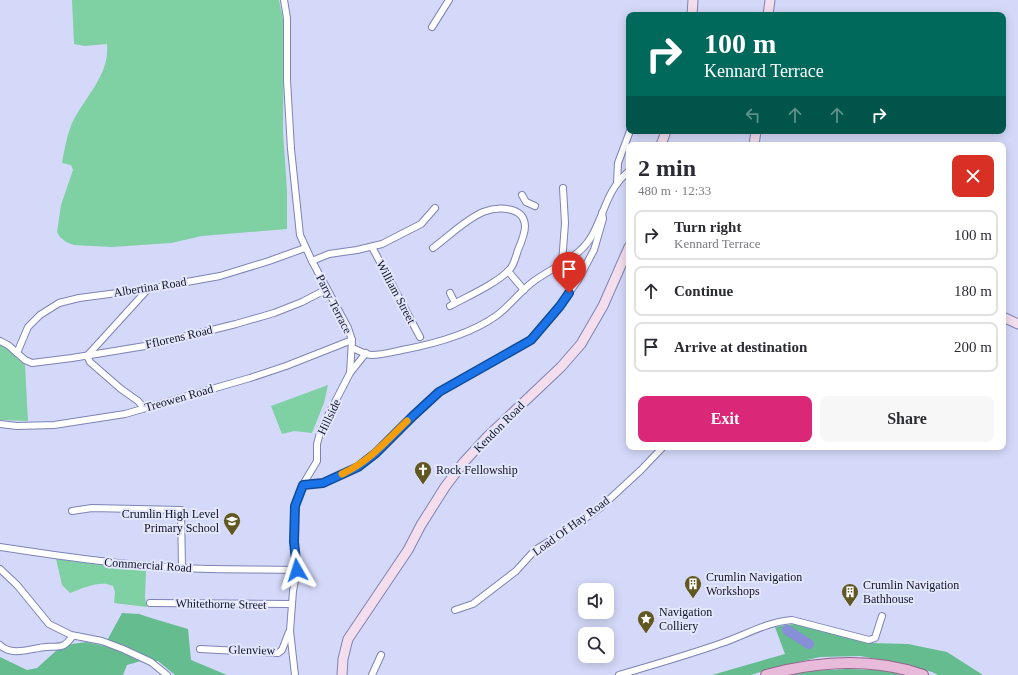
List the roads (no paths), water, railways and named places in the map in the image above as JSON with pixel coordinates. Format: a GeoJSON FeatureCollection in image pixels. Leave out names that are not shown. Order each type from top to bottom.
{"type":"FeatureCollection","features":[{"type":"Feature","properties":{"kind":"main road"},"geometry":{"type":"LineString","coordinates":[[692,12],[693,0]]}},
{"type":"Feature","properties":{"kind":"main road"},"geometry":{"type":"LineString","coordinates":[[768,12],[770,0]]}},
{"type":"Feature","properties":{"kind":"main road","name":"Kendon Road"},"geometry":{"type":"LineString","coordinates":[[342,675],[343,659],[348,639],[408,550],[444,487],[463,463],[488,436],[560,367],[581,344],[603,306],[626,254]]}},
{"type":"Feature","properties":{"kind":"main road"},"geometry":{"type":"LineString","coordinates":[[1006,318],[1018,324]]}},
{"type":"Feature","properties":{"kind":"main road"},"geometry":{"type":"LineString","coordinates":[[766,675],[793,668],[824,663],[862,663],[891,666],[923,675]]}},
{"type":"Feature","properties":{"kind":"street","name":"Parry Terrace"},"geometry":{"type":"LineString","coordinates":[[284,0],[287,18],[287,80],[291,149],[299,228],[305,248],[348,328],[352,340],[352,348]]}},
{"type":"Feature","properties":{"kind":"street"},"geometry":{"type":"LineString","coordinates":[[432,27],[449,0]]}},
{"type":"Feature","properties":{"kind":"street"},"geometry":{"type":"LineString","coordinates":[[617,183],[618,163],[629,134]]}},
{"type":"Feature","properties":{"kind":"street"},"geometry":{"type":"LineString","coordinates":[[352,348],[370,355],[419,346],[455,336],[484,323],[497,315],[535,281],[577,253],[590,239],[609,195],[617,183],[626,174]]}},
{"type":"Feature","properties":{"kind":"street"},"geometry":{"type":"LineString","coordinates":[[562,264],[565,223],[563,188]]}},
{"type":"Feature","properties":{"kind":"street"},"geometry":{"type":"LineString","coordinates":[[522,195],[526,202],[534,206]]}},
{"type":"Feature","properties":{"kind":"street"},"geometry":{"type":"LineString","coordinates":[[517,213],[526,202]]}},
{"type":"Feature","properties":{"kind":"street"},"geometry":{"type":"LineString","coordinates":[[312,261],[329,254],[382,244],[421,224],[435,208]]}},
{"type":"Feature","properties":{"kind":"street"},"geometry":{"type":"LineString","coordinates":[[433,248],[482,212],[495,209],[509,209],[521,216],[525,226],[511,269],[494,282],[452,304],[450,293]]}},
{"type":"Feature","properties":{"kind":"street"},"geometry":{"type":"LineString","coordinates":[[303,485],[323,483],[358,467],[376,453],[431,398],[439,392],[531,340],[560,306],[578,280],[594,250],[603,219],[602,212]]}},
{"type":"Feature","properties":{"kind":"street","name":"William Street"},"geometry":{"type":"LineString","coordinates":[[372,246],[420,336]]}},
{"type":"Feature","properties":{"kind":"street","name":"Albertina Road"},"geometry":{"type":"LineString","coordinates":[[18,353],[28,327],[40,315],[59,303],[79,298],[148,289],[220,276],[268,262],[305,248]]}},
{"type":"Feature","properties":{"kind":"street"},"geometry":{"type":"LineString","coordinates":[[508,271],[524,290]]}},
{"type":"Feature","properties":{"kind":"street","name":"Fflorens Road"},"geometry":{"type":"LineString","coordinates":[[18,353],[25,360],[32,363],[87,356],[151,345],[274,313],[302,302],[327,288]]}},
{"type":"Feature","properties":{"kind":"street"},"geometry":{"type":"LineString","coordinates":[[144,408],[138,401],[121,389],[90,362],[87,356],[148,289]]}},
{"type":"Feature","properties":{"kind":"street","name":"Treowen Road"},"geometry":{"type":"LineString","coordinates":[[0,424],[17,426],[54,425],[125,414],[293,364],[352,340]]}},
{"type":"Feature","properties":{"kind":"street"},"geometry":{"type":"LineString","coordinates":[[0,341],[18,353]]}},
{"type":"Feature","properties":{"kind":"street","name":"Hillside"},"geometry":{"type":"LineString","coordinates":[[295,675],[290,631],[297,570],[294,542],[295,506],[303,485],[316,461],[317,444],[321,429],[350,373],[352,348]]}},
{"type":"Feature","properties":{"kind":"street"},"geometry":{"type":"LineString","coordinates":[[350,373],[366,353]]}},
{"type":"Feature","properties":{"kind":"street","name":"Load Of Hay Road"},"geometry":{"type":"LineString","coordinates":[[455,610],[473,604],[516,571],[535,550],[600,508],[660,450]]}},
{"type":"Feature","properties":{"kind":"street"},"geometry":{"type":"LineString","coordinates":[[72,511],[92,508],[181,510],[182,568]]}},
{"type":"Feature","properties":{"kind":"street","name":"Commercial Road"},"geometry":{"type":"LineString","coordinates":[[0,547],[109,562],[182,568],[297,570]]}},
{"type":"Feature","properties":{"kind":"street"},"geometry":{"type":"LineString","coordinates":[[0,569],[17,585],[49,624],[73,636],[102,641],[123,649],[151,662],[168,675]]}},
{"type":"Feature","properties":{"kind":"street","name":"Whitethorne Street"},"geometry":{"type":"LineString","coordinates":[[150,603],[292,604]]}},
{"type":"Feature","properties":{"kind":"street"},"geometry":{"type":"LineString","coordinates":[[619,675],[700,650],[782,621],[792,620],[869,640],[875,638],[882,616]]}},
{"type":"Feature","properties":{"kind":"street","name":"Glenview"},"geometry":{"type":"LineString","coordinates":[[200,649],[278,652],[282,650],[290,631]]}},
{"type":"Feature","properties":{"kind":"street"},"geometry":{"type":"LineString","coordinates":[[0,645],[11,650],[23,651],[47,647],[59,647],[66,645],[73,636]]}},
{"type":"Feature","properties":{"kind":"street"},"geometry":{"type":"LineString","coordinates":[[372,675],[381,655]]}},
{"type":"Feature","properties":{"kind":"waterway"},"geometry":{"type":"LineString","coordinates":[[787,630],[809,644]]}},
{"type":"Feature","properties":{"kind":"place","name":"Rock Fellowship"},"geometry":{"type":"Point","coordinates":[423,485]}},
{"type":"Feature","properties":{"kind":"place","name":"Crumlin High Level Primary School"},"geometry":{"type":"Point","coordinates":[232,536]}},
{"type":"Feature","properties":{"kind":"place","name":"Crumlin Navigation Workshops"},"geometry":{"type":"Point","coordinates":[693,599]}},
{"type":"Feature","properties":{"kind":"place","name":"Crumlin Navigation Bathhouse"},"geometry":{"type":"Point","coordinates":[850,607]}},
{"type":"Feature","properties":{"kind":"place","name":"Navigation Colliery"},"geometry":{"type":"Point","coordinates":[646,634]}}]}
